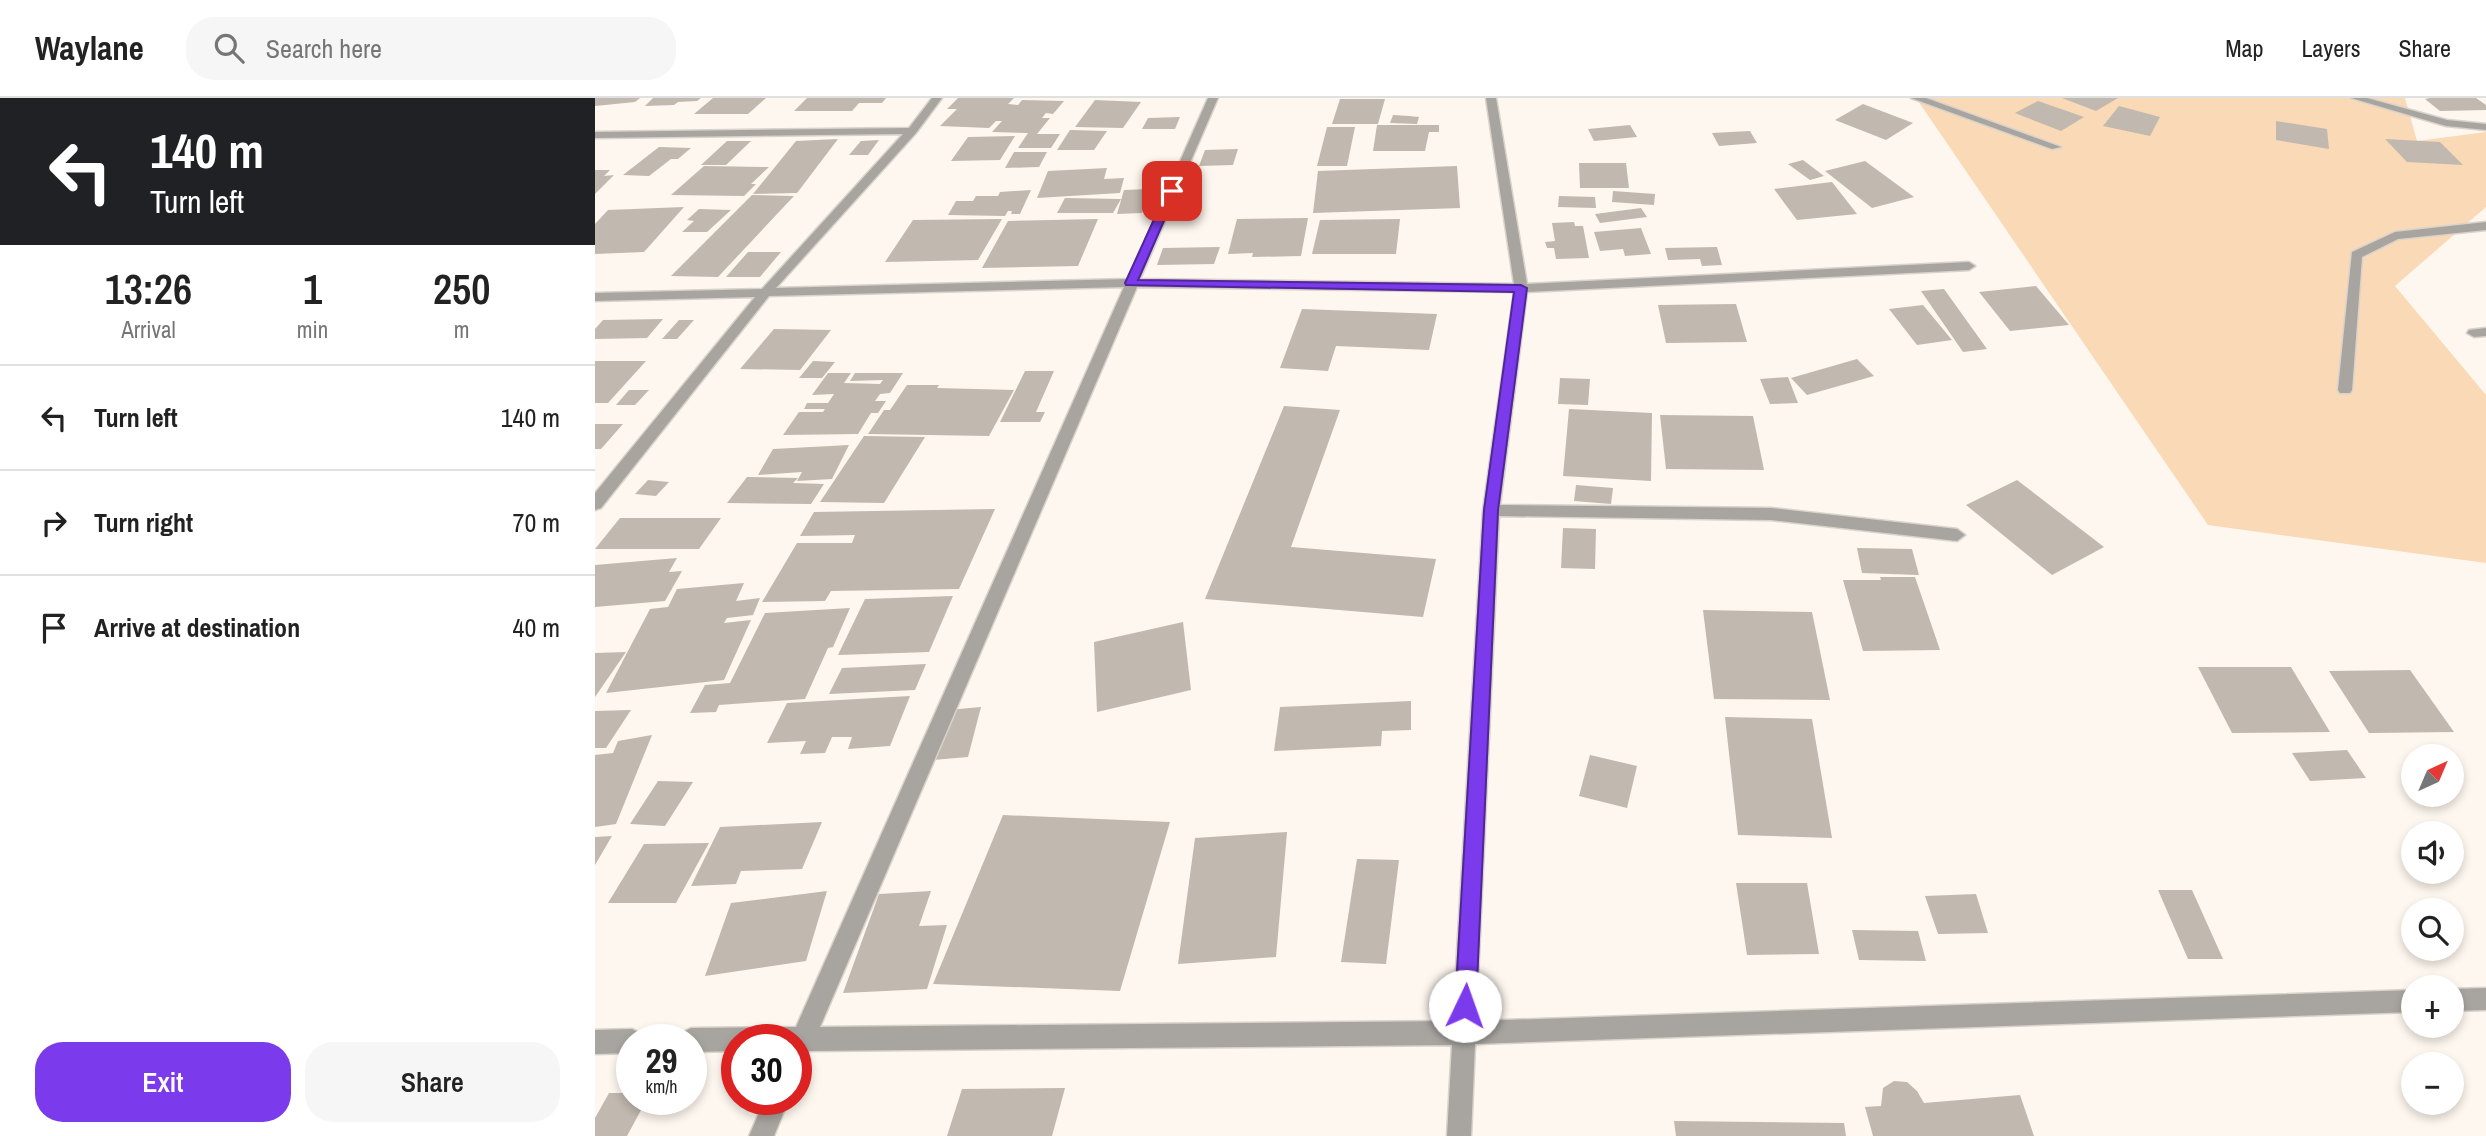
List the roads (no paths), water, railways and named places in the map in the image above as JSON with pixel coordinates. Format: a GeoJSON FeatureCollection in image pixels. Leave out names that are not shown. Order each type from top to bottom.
{"type":"FeatureCollection","features":[{"type":"Feature","properties":{"kind":"street"},"geometry":{"type":"LineString","coordinates":[[595,503],[764,295],[912,131],[937,98]]}},
{"type":"Feature","properties":{"kind":"street"},"geometry":{"type":"LineString","coordinates":[[810,1024],[1213,98]]}},
{"type":"Feature","properties":{"kind":"street"},"geometry":{"type":"LineString","coordinates":[[1459,1136],[1491,510],[1521,288],[1491,98]]}},
{"type":"Feature","properties":{"kind":"street"},"geometry":{"type":"LineString","coordinates":[[1916,98],[2056,147]]}},
{"type":"Feature","properties":{"kind":"street"},"geometry":{"type":"LineString","coordinates":[[2357,98],[2446,123],[2486,127]]}},
{"type":"Feature","properties":{"kind":"street"},"geometry":{"type":"LineString","coordinates":[[595,135],[912,131]]}},
{"type":"Feature","properties":{"kind":"street"},"geometry":{"type":"LineString","coordinates":[[2345,390],[2356,254],[2395,236],[2486,226]]}},
{"type":"Feature","properties":{"kind":"street"},"geometry":{"type":"LineString","coordinates":[[595,297],[764,295],[1131,283],[1521,288],[1969,266]]}},
{"type":"Feature","properties":{"kind":"street"},"geometry":{"type":"LineString","coordinates":[[1491,510],[1771,514],[1957,535]]}},
{"type":"Feature","properties":{"kind":"street"},"geometry":{"type":"LineString","coordinates":[[2464,1000],[2486,999]]}},
{"type":"Feature","properties":{"kind":"street"},"geometry":{"type":"LineString","coordinates":[[812,1046],[1464,1033],[2401,1001]]}},
{"type":"Feature","properties":{"kind":"street"},"geometry":{"type":"LineString","coordinates":[[595,1042],[616,1041]]}},
{"type":"Feature","properties":{"kind":"street"},"geometry":{"type":"LineString","coordinates":[[761,1136],[770,1115]]}}]}
